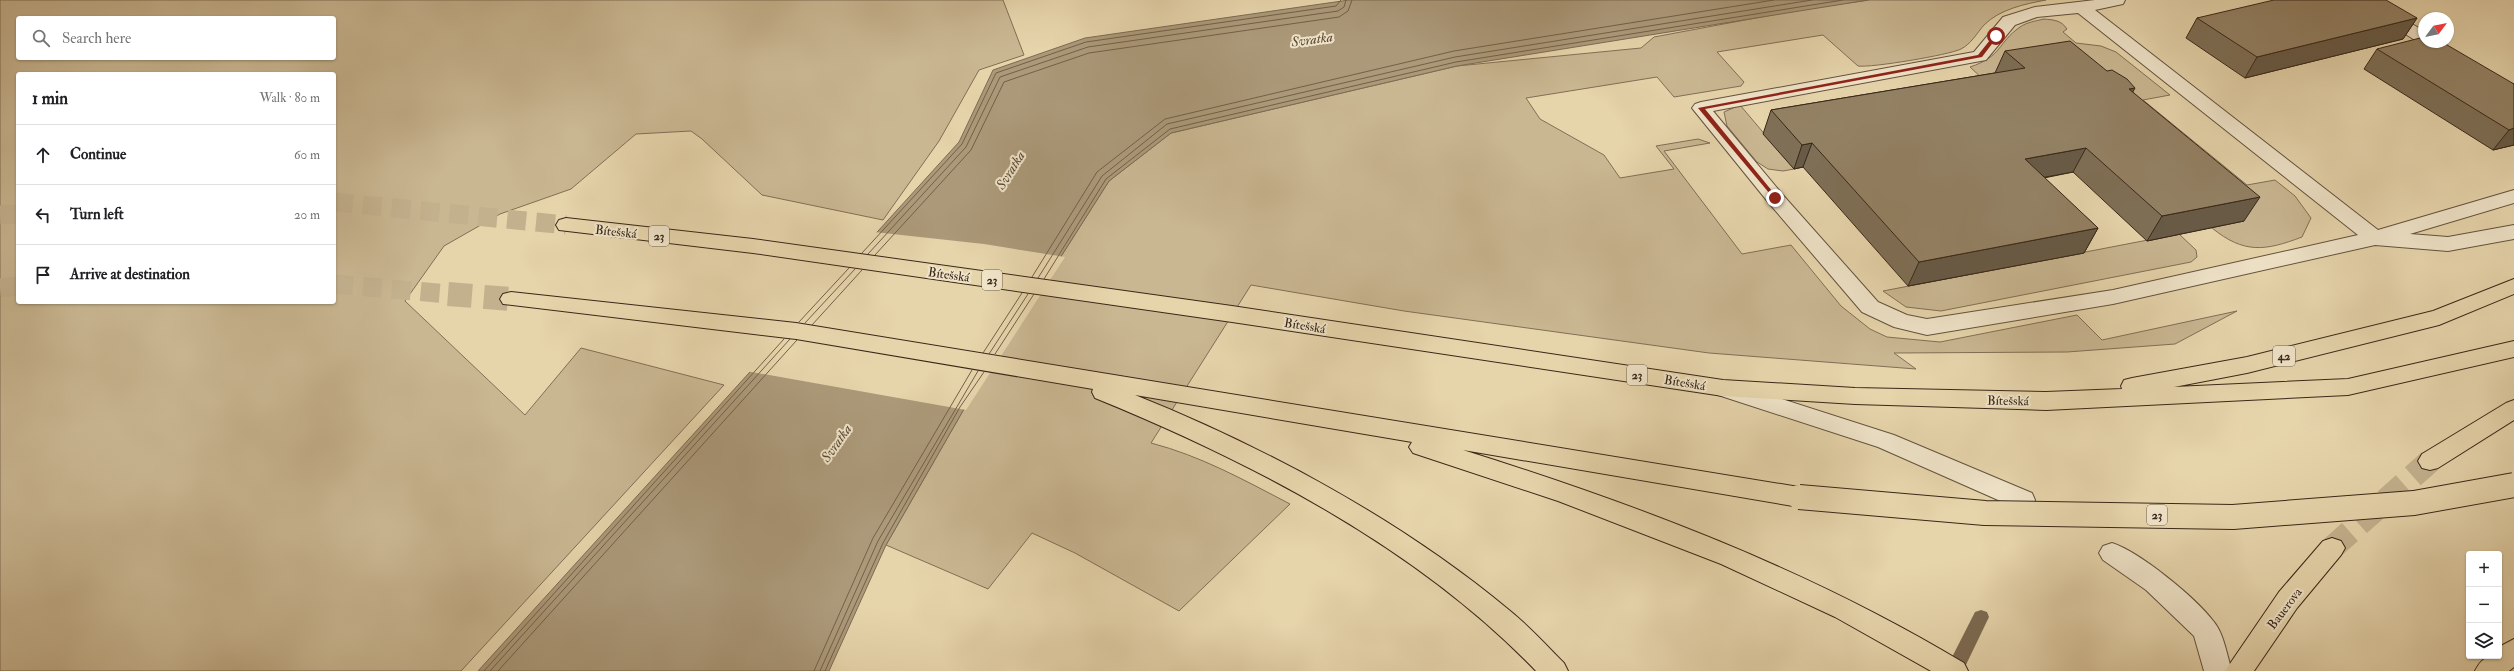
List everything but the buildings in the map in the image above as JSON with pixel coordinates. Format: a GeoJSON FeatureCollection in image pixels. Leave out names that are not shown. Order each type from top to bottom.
{"type":"FeatureCollection","features":[{"type":"Feature","properties":{"kind":"highway","name":"Bítešská"},"geometry":{"type":"LineString","coordinates":[[566,225],[753,246],[1232,314],[1723,388],[1855,396],[2046,401]]}},
{"type":"Feature","properties":{"kind":"highway","name":"42"},"geometry":{"type":"LineString","coordinates":[[2046,401],[2247,365],[2439,317],[2514,286]]}},
{"type":"Feature","properties":{"kind":"highway","name":"23"},"geometry":{"type":"LineString","coordinates":[[510,299],[796,331],[1180,396],[1799,497],[1986,513],[2233,516],[2414,503],[2514,485]]}},
{"type":"Feature","properties":{"kind":"highway","name":"23"},"geometry":{"type":"LineString","coordinates":[[2046,401],[2348,387],[2514,349]]}},
{"type":"Feature","properties":{"kind":"highway"},"geometry":{"type":"LineString","coordinates":[[1057,375],[1167,418],[1251,458],[1334,504],[1419,557],[1501,618],[1554,671]]}},
{"type":"Feature","properties":{"kind":"highway"},"geometry":{"type":"LineString","coordinates":[[2430,461],[2514,409]]}},
{"type":"Feature","properties":{"kind":"highway"},"geometry":{"type":"LineString","coordinates":[[1330,420],[1558,490],[1782,578],[1856,615],[1954,671]]}},
{"type":"Feature","properties":{"kind":"highway","name":"Bauerova"},"geometry":{"type":"LineString","coordinates":[[2239,671],[2288,600],[2332,548]]}},
{"type":"Feature","properties":{"kind":"highway"},"geometry":{"type":"LineString","coordinates":[[2489,671],[2514,651]]}},
{"type":"Feature","properties":{"kind":"lane"},"geometry":{"type":"LineString","coordinates":[[2117,0],[2082,8],[2035,12],[2009,21],[1980,56],[1701,108],[1775,198],[1870,307],[1902,322],[1927,327],[2113,297],[2375,238],[2514,196]]}},
{"type":"Feature","properties":{"kind":"lane"},"geometry":{"type":"LineString","coordinates":[[2359,0],[2418,35]]}},
{"type":"Feature","properties":{"kind":"lane"},"geometry":{"type":"LineString","coordinates":[[2082,8],[2375,238],[2448,244],[2514,232]]}},
{"type":"Feature","properties":{"kind":"lane"},"geometry":{"type":"LineString","coordinates":[[1723,388],[1886,441],[2023,500]]}},
{"type":"Feature","properties":{"kind":"lane"},"geometry":{"type":"LineString","coordinates":[[2112,553],[2155,582],[2205,630],[2218,671]]}},
{"type":"Feature","properties":{"kind":"shaded area"},"geometry":{"type":"Polygon","coordinates":[[[0,0],[1003,0],[1024,55],[979,70],[939,141],[883,220],[762,195],[702,139],[691,131],[636,134],[571,189],[500,214],[444,246],[405,301],[525,415],[581,348],[724,385],[461,671],[0,671],[0,0]]]}},
{"type":"Feature","properties":{"kind":"shaded area"},"geometry":{"type":"Polygon","coordinates":[[[1870,0],[2046,0],[2021,5],[2005,11],[1990,19],[1965,47],[1954,52],[1927,58],[1878,65],[1858,66],[1823,35],[1717,52],[1744,82],[1741,86],[1674,97],[1657,77],[1526,98],[1540,119],[1604,155],[1620,178],[1674,169],[1656,146],[1698,139],[1710,143],[1664,151],[1742,254],[1791,245],[1841,306],[1870,329],[1887,337],[1940,342],[2077,315],[2102,340],[2237,311],[2175,344],[2067,352],[1894,353],[1916,369],[1709,353],[1404,311],[1251,285],[1151,443],[1169,448],[1205,462],[1290,504],[1179,611],[1075,553],[1032,533],[988,589],[886,545],[964,409],[1109,181],[1171,133],[1457,66],[1641,48],[1654,37],[1804,9],[1870,0]]]}},
{"type":"Feature","properties":{"kind":"shaded area"},"geometry":{"type":"Polygon","coordinates":[[[2044,19],[2060,22],[2067,29],[2063,32],[2076,43],[2101,46],[2116,52],[2170,95],[2143,100],[2247,185],[2275,180],[2295,196],[2311,218],[2302,237],[2277,245],[2255,248],[2234,242],[1999,94],[1970,67],[1981,63],[1994,54],[2007,38],[2023,25],[2044,19]]]}},
{"type":"Feature","properties":{"kind":"shaded area"},"geometry":{"type":"Polygon","coordinates":[[[1740,105],[1794,169],[1783,171],[1768,169],[1757,162],[1727,126],[1724,112],[1740,105]]]}},
{"type":"Feature","properties":{"kind":"shaded area"},"geometry":{"type":"Polygon","coordinates":[[[2179,234],[2196,250],[2197,257],[2191,262],[1941,311],[1906,307],[1883,291],[2179,234]]]}},
{"type":"Feature","properties":{"kind":"water","name":"Svratka"},"geometry":{"type":"Polygon","coordinates":[[[1349,0],[1868,0],[1457,66],[1171,133],[1109,181],[964,409],[886,545],[829,671],[478,671],[959,142],[993,70],[1085,38],[1349,0]]]}},
{"type":"Feature","properties":{"kind":"pier"},"geometry":{"type":"Polygon","coordinates":[[[874,232],[984,244],[1065,257],[966,410],[746,371],[874,232]]]}},
{"type":"Feature","properties":{"kind":"waterway"},"geometry":{"type":"LineString","coordinates":[[1954,671],[1981,617]]}},
{"type":"Feature","properties":{"kind":"tunnel"},"geometry":{"type":"LineString","coordinates":[[336,202],[566,225]]}},
{"type":"Feature","properties":{"kind":"tunnel"},"geometry":{"type":"LineString","coordinates":[[0,215],[16,214]]}},
{"type":"Feature","properties":{"kind":"tunnel"},"geometry":{"type":"LineString","coordinates":[[336,284],[454,294]]}},
{"type":"Feature","properties":{"kind":"tunnel"},"geometry":{"type":"LineString","coordinates":[[0,288],[16,286]]}},
{"type":"Feature","properties":{"kind":"tunnel"},"geometry":{"type":"LineString","coordinates":[[448,294],[454,294]]}},
{"type":"Feature","properties":{"kind":"tunnel"},"geometry":{"type":"LineString","coordinates":[[454,294],[511,299]]}},
{"type":"Feature","properties":{"kind":"tunnel"},"geometry":{"type":"LineString","coordinates":[[454,294],[460,295]]}},
{"type":"Feature","properties":{"kind":"tunnel"},"geometry":{"type":"LineString","coordinates":[[2332,548],[2430,461]]}},
{"type":"Feature","properties":{"kind":"route"},"geometry":{"type":"LineString","coordinates":[[1775,198],[1701,108],[1980,56],[1988,48],[1996,36]]}}]}
